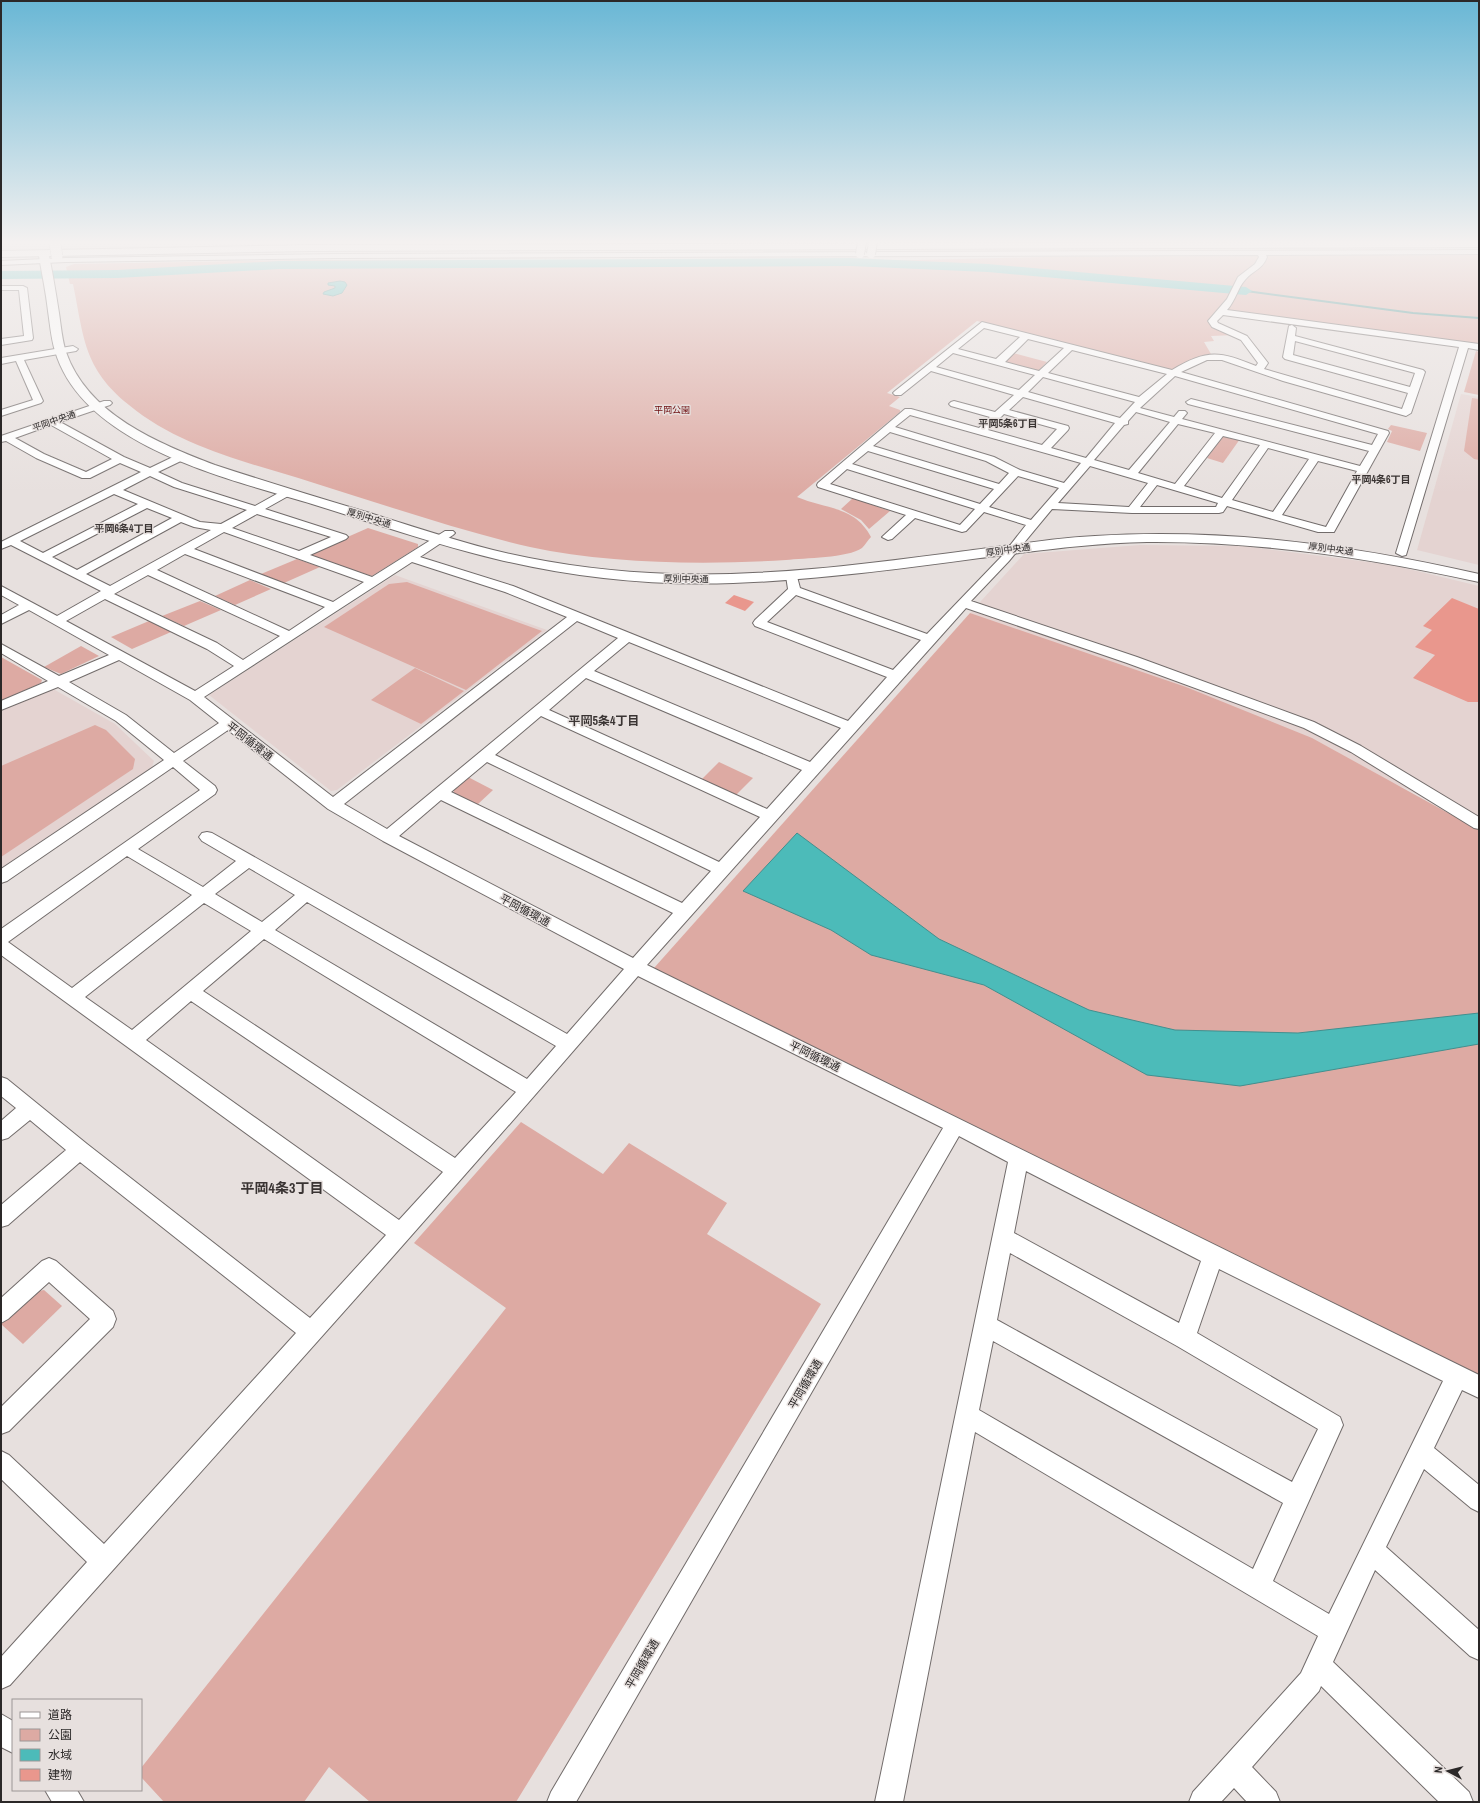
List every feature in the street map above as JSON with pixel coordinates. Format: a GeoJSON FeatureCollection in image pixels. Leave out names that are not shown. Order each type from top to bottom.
{"type":"FeatureCollection","features":[{"type":"Feature","properties":{"kind":"main road","name":"厚別中央通"},"geometry":{"type":"LineString","coordinates":[[57,326],[61,351],[68,372],[101,405],[138,436],[181,457],[286,492],[444,536],[571,560],[646,569],[695,571],[759,570],[1017,545],[1135,538],[1224,539],[1270,542],[1361,553],[1420,564],[1479,578]]}},
{"type":"Feature","properties":{"kind":"main road","name":"厚別中央通"},"geometry":{"type":"LineString","coordinates":[[70,335],[73,349],[80,366],[101,405],[144,428],[192,452],[514,559],[593,572],[694,579],[793,583],[847,571],[1092,533],[1140,530],[1218,531],[1312,538],[1402,553],[1479,571]]}},
{"type":"Feature","properties":{"kind":"street"},"geometry":{"type":"LineString","coordinates":[[1,342],[29,338],[28,326]]}},
{"type":"Feature","properties":{"kind":"street"},"geometry":{"type":"LineString","coordinates":[[898,393],[980,326]]}},
{"type":"Feature","properties":{"kind":"street"},"geometry":{"type":"LineString","coordinates":[[981,326],[1174,373],[1384,433],[1330,530],[1322,530],[1275,517],[1131,474],[908,411],[822,485],[962,530],[1016,472]]}},
{"type":"Feature","properties":{"kind":"street"},"geometry":{"type":"LineString","coordinates":[[1218,326],[1244,338],[1262,363],[1259,369]]}},
{"type":"Feature","properties":{"kind":"street"},"geometry":{"type":"LineString","coordinates":[[1293,326],[1288,357],[1413,391]]}},
{"type":"Feature","properties":{"kind":"street"},"geometry":{"type":"LineString","coordinates":[[1330,326],[1479,347]]}},
{"type":"Feature","properties":{"kind":"street"},"geometry":{"type":"LineString","coordinates":[[998,362],[1026,336]]}},
{"type":"Feature","properties":{"kind":"street"},"geometry":{"type":"LineString","coordinates":[[1,1676],[529,1090],[684,911],[896,676],[1017,545],[1033,524],[1067,487],[1094,453],[1152,390],[1174,373],[1198,360],[1210,357],[1222,357],[1267,373],[1406,412],[1420,372],[1290,338]]}},
{"type":"Feature","properties":{"kind":"street"},"geometry":{"type":"LineString","coordinates":[[1402,553],[1464,345]]}},
{"type":"Feature","properties":{"kind":"street"},"geometry":{"type":"LineString","coordinates":[[967,451],[1001,414],[1070,347]]}},
{"type":"Feature","properties":{"kind":"street"},"geometry":{"type":"LineString","coordinates":[[1,361],[73,349]]}},
{"type":"Feature","properties":{"kind":"street"},"geometry":{"type":"LineString","coordinates":[[951,350],[1142,401]]}},
{"type":"Feature","properties":{"kind":"street"},"geometry":{"type":"LineString","coordinates":[[1,413],[38,401],[19,358]]}},
{"type":"Feature","properties":{"kind":"street"},"geometry":{"type":"LineString","coordinates":[[929,368],[1124,422]]}},
{"type":"Feature","properties":{"kind":"street"},"geometry":{"type":"LineString","coordinates":[[1131,474],[1191,402],[1216,385]]}},
{"type":"Feature","properties":{"kind":"street"},"geometry":{"type":"LineString","coordinates":[[1191,402],[1374,449]]}},
{"type":"Feature","properties":{"kind":"street"},"geometry":{"type":"LineString","coordinates":[[954,404],[1064,428],[1044,449]]}},
{"type":"Feature","properties":{"kind":"street","name":"平岡中央通"},"geometry":{"type":"LineString","coordinates":[[4,438],[101,405]]}},
{"type":"Feature","properties":{"kind":"street"},"geometry":{"type":"LineString","coordinates":[[1134,409],[1364,470]]}},
{"type":"Feature","properties":{"kind":"street"},"geometry":{"type":"LineString","coordinates":[[51,421],[120,459],[178,485],[342,537],[300,555]]}},
{"type":"Feature","properties":{"kind":"street"},"geometry":{"type":"LineString","coordinates":[[888,428],[967,451],[990,459],[1016,472],[1067,487]]}},
{"type":"Feature","properties":{"kind":"street"},"geometry":{"type":"LineString","coordinates":[[1177,488],[1221,432]]}},
{"type":"Feature","properties":{"kind":"street"},"geometry":{"type":"LineString","coordinates":[[4,438],[86,476],[120,459]]}},
{"type":"Feature","properties":{"kind":"street"},"geometry":{"type":"LineString","coordinates":[[1050,506],[1132,510],[1219,510],[1266,444]]}},
{"type":"Feature","properties":{"kind":"street"},"geometry":{"type":"LineString","coordinates":[[866,447],[1002,488]]}},
{"type":"Feature","properties":{"kind":"street"},"geometry":{"type":"LineString","coordinates":[[6,543],[181,457]]}},
{"type":"Feature","properties":{"kind":"street"},"geometry":{"type":"LineString","coordinates":[[1275,517],[1315,457]]}},
{"type":"Feature","properties":{"kind":"street"},"geometry":{"type":"LineString","coordinates":[[844,465],[1033,524]]}},
{"type":"Feature","properties":{"kind":"street"},"geometry":{"type":"LineString","coordinates":[[1132,510],[1155,481]]}},
{"type":"Feature","properties":{"kind":"street"},"geometry":{"type":"LineString","coordinates":[[114,490],[198,525],[223,528],[374,582]]}},
{"type":"Feature","properties":{"kind":"street"},"geometry":{"type":"LineString","coordinates":[[58,620],[286,492]]}},
{"type":"Feature","properties":{"kind":"street"},"geometry":{"type":"LineString","coordinates":[[43,557],[146,504]]}},
{"type":"Feature","properties":{"kind":"street"},"geometry":{"type":"LineString","coordinates":[[888,537],[912,515]]}},
{"type":"Feature","properties":{"kind":"street"},"geometry":{"type":"LineString","coordinates":[[76,575],[180,518]]}},
{"type":"Feature","properties":{"kind":"street"},"geometry":{"type":"LineString","coordinates":[[195,697],[444,536]]}},
{"type":"Feature","properties":{"kind":"street"},"geometry":{"type":"LineString","coordinates":[[6,543],[43,557],[212,646],[244,666]]}},
{"type":"Feature","properties":{"kind":"street"},"geometry":{"type":"LineString","coordinates":[[184,550],[335,607]]}},
{"type":"Feature","properties":{"kind":"street"},"geometry":{"type":"LineString","coordinates":[[411,558],[509,589],[850,727]]}},
{"type":"Feature","properties":{"kind":"street"},"geometry":{"type":"LineString","coordinates":[[148,570],[290,636]]}},
{"type":"Feature","properties":{"kind":"street"},"geometry":{"type":"LineString","coordinates":[[896,676],[759,624],[793,583],[929,640]]}},
{"type":"Feature","properties":{"kind":"street","name":"平岡循環通"},"geometry":{"type":"LineString","coordinates":[[1,590],[120,654],[195,697],[227,724],[332,805],[388,837],[635,968],[955,1125],[561,1802]]}},
{"type":"Feature","properties":{"kind":"street"},"geometry":{"type":"LineString","coordinates":[[964,603],[1211,688],[1309,725],[1356,749],[1479,824]]}},
{"type":"Feature","properties":{"kind":"street"},"geometry":{"type":"LineString","coordinates":[[1,620],[29,605]]}},
{"type":"Feature","properties":{"kind":"street"},"geometry":{"type":"LineString","coordinates":[[332,805],[576,616]]}},
{"type":"Feature","properties":{"kind":"street"},"geometry":{"type":"LineString","coordinates":[[388,837],[626,637]]}},
{"type":"Feature","properties":{"kind":"street"},"geometry":{"type":"LineString","coordinates":[[1,648],[121,718],[210,790],[1,938]]}},
{"type":"Feature","properties":{"kind":"street"},"geometry":{"type":"LineString","coordinates":[[1,706],[120,654]]}},
{"type":"Feature","properties":{"kind":"street"},"geometry":{"type":"LineString","coordinates":[[584,672],[812,769]]}},
{"type":"Feature","properties":{"kind":"street"},"geometry":{"type":"LineString","coordinates":[[538,710],[770,816]]}},
{"type":"Feature","properties":{"kind":"street"},"geometry":{"type":"LineString","coordinates":[[1,877],[227,724]]}},
{"type":"Feature","properties":{"kind":"street"},"geometry":{"type":"LineString","coordinates":[[486,756],[722,870]]}},
{"type":"Feature","properties":{"kind":"street"},"geometry":{"type":"LineString","coordinates":[[439,793],[684,911]]}},
{"type":"Feature","properties":{"kind":"street"},"geometry":{"type":"LineString","coordinates":[[207,837],[569,1044]]}},
{"type":"Feature","properties":{"kind":"street"},"geometry":{"type":"LineString","coordinates":[[127,849],[529,1090]]}},
{"type":"Feature","properties":{"kind":"street"},"geometry":{"type":"LineString","coordinates":[[72,998],[248,860]]}},
{"type":"Feature","properties":{"kind":"street"},"geometry":{"type":"LineString","coordinates":[[132,1041],[306,894]]}},
{"type":"Feature","properties":{"kind":"street"},"geometry":{"type":"LineString","coordinates":[[1,946],[400,1233]]}},
{"type":"Feature","properties":{"kind":"street"},"geometry":{"type":"LineString","coordinates":[[190,992],[457,1170]]}},
{"type":"Feature","properties":{"kind":"street"},"geometry":{"type":"LineString","coordinates":[[1,1085],[28,1109],[311,1332]]}},
{"type":"Feature","properties":{"kind":"street"},"geometry":{"type":"LineString","coordinates":[[1,1132],[28,1109]]}},
{"type":"Feature","properties":{"kind":"street"},"geometry":{"type":"LineString","coordinates":[[955,1125],[1213,1256],[1479,1387]]}},
{"type":"Feature","properties":{"kind":"street"},"geometry":{"type":"LineString","coordinates":[[1,1218],[80,1150]]}},
{"type":"Feature","properties":{"kind":"street"},"geometry":{"type":"LineString","coordinates":[[890,1802],[1019,1157]]}},
{"type":"Feature","properties":{"kind":"street"},"geometry":{"type":"LineString","coordinates":[[1004,1238],[1185,1338],[1332,1425],[1297,1498],[1258,1586]]}},
{"type":"Feature","properties":{"kind":"street"},"geometry":{"type":"LineString","coordinates":[[1185,1338],[1213,1256]]}},
{"type":"Feature","properties":{"kind":"street"},"geometry":{"type":"LineString","coordinates":[[1,1312],[49,1268],[105,1319],[1,1423]]}},
{"type":"Feature","properties":{"kind":"street"},"geometry":{"type":"LineString","coordinates":[[985,1325],[1297,1498]]}},
{"type":"Feature","properties":{"kind":"street"},"geometry":{"type":"LineString","coordinates":[[1203,1802],[1310,1682],[1456,1376]]}},
{"type":"Feature","properties":{"kind":"street"},"geometry":{"type":"LineString","coordinates":[[967,1415],[1334,1631]]}},
{"type":"Feature","properties":{"kind":"street"},"geometry":{"type":"LineString","coordinates":[[1420,1451],[1479,1500]]}},
{"type":"Feature","properties":{"kind":"street"},"geometry":{"type":"LineString","coordinates":[[1,1463],[105,1562]]}},
{"type":"Feature","properties":{"kind":"street"},"geometry":{"type":"LineString","coordinates":[[1372,1550],[1479,1647]]}},
{"type":"Feature","properties":{"kind":"street"},"geometry":{"type":"LineString","coordinates":[[1318,1665],[1459,1802]]}},
{"type":"Feature","properties":{"kind":"street"},"geometry":{"type":"LineString","coordinates":[[1,1727],[12,1739]]}},
{"type":"Feature","properties":{"kind":"street"},"geometry":{"type":"LineString","coordinates":[[1234,1768],[1266,1802]]}},
{"type":"Feature","properties":{"kind":"street"},"geometry":{"type":"LineString","coordinates":[[60,1791],[70,1802]]}},
{"type":"Feature","properties":{"kind":"shaded area"},"geometry":{"type":"Polygon","coordinates":[[[1461,394],[1479,397],[1479,565],[1417,550],[1461,394]]]}},
{"type":"Feature","properties":{"kind":"shaded area"},"geometry":{"type":"Polygon","coordinates":[[[1140,545],[1243,546],[1392,565],[1479,586],[1479,830],[1407,789],[970,613],[1024,554],[1140,545]]]}},
{"type":"Feature","properties":{"kind":"shaded area"},"geometry":{"type":"Polygon","coordinates":[[[395,575],[547,630],[337,790],[331,791],[209,695],[395,575]]]}},
{"type":"Feature","properties":{"kind":"shaded area"},"geometry":{"type":"Polygon","coordinates":[[[49,690],[55,690],[115,724],[154,761],[152,767],[1,868],[1,711],[49,690]]]}},
{"type":"Feature","properties":{"kind":"green space","name":"平岡公園"},"geometry":{"type":"Polygon","coordinates":[[[81,326],[971,326],[887,393],[900,397],[889,406],[900,410],[900,412],[797,497],[838,510],[857,519],[871,537],[862,548],[847,554],[826,557],[755,562],[690,563],[592,557],[530,547],[421,517],[217,453],[171,433],[149,420],[129,405],[102,378],[94,364],[83,336],[81,326]]]}},
{"type":"Feature","properties":{"kind":"green space","name":"平岡公園"},"geometry":{"type":"Polygon","coordinates":[[[998,326],[1214,326],[1235,335],[1211,336],[1214,341],[1204,342],[1211,354],[1196,358],[1173,371],[1074,347],[1075,345],[998,326]]]}},
{"type":"Feature","properties":{"kind":"green space","name":"平岡公園"},"geometry":{"type":"Polygon","coordinates":[[[1338,326],[1479,326],[1479,345],[1338,326]]]}},
{"type":"Feature","properties":{"kind":"green space"},"geometry":{"type":"Polygon","coordinates":[[[1476,351],[1479,352],[1479,395],[1464,392],[1476,351]]]}},
{"type":"Feature","properties":{"kind":"green space"},"geometry":{"type":"Polygon","coordinates":[[[1013,353],[1047,362],[1039,370],[1036,370],[1006,362],[1005,361],[1013,353]]]}},
{"type":"Feature","properties":{"kind":"green space"},"geometry":{"type":"Polygon","coordinates":[[[1472,398],[1479,399],[1479,460],[1474,459],[1464,451],[1472,398]]]}},
{"type":"Feature","properties":{"kind":"green space"},"geometry":{"type":"Polygon","coordinates":[[[1391,425],[1427,433],[1420,451],[1387,442],[1392,431],[1388,429],[1391,425]]]}},
{"type":"Feature","properties":{"kind":"green space"},"geometry":{"type":"Polygon","coordinates":[[[1223,436],[1240,439],[1223,463],[1207,458],[1223,436]]]}},
{"type":"Feature","properties":{"kind":"green space"},"geometry":{"type":"Polygon","coordinates":[[[853,498],[890,511],[869,529],[861,520],[841,509],[853,498]]]}},
{"type":"Feature","properties":{"kind":"green space"},"geometry":{"type":"Polygon","coordinates":[[[368,528],[418,544],[418,547],[372,576],[310,556],[311,553],[368,528]]]}},
{"type":"Feature","properties":{"kind":"green space"},"geometry":{"type":"Polygon","coordinates":[[[297,559],[320,567],[284,583],[261,574],[297,559]]]}},
{"type":"Feature","properties":{"kind":"green space"},"geometry":{"type":"Polygon","coordinates":[[[250,580],[271,589],[235,605],[215,596],[250,580]]]}},
{"type":"Feature","properties":{"kind":"green space"},"geometry":{"type":"Polygon","coordinates":[[[407,582],[542,631],[466,690],[324,627],[389,584],[407,582]]]}},
{"type":"Feature","properties":{"kind":"green space"},"geometry":{"type":"Polygon","coordinates":[[[200,601],[221,610],[184,626],[162,616],[200,601]]]}},
{"type":"Feature","properties":{"kind":"green space"},"geometry":{"type":"Polygon","coordinates":[[[970,613],[1186,687],[1312,738],[1479,830],[1479,1376],[654,968],[970,613]]]}},
{"type":"Feature","properties":{"kind":"green space"},"geometry":{"type":"Polygon","coordinates":[[[149,621],[171,632],[132,649],[111,637],[149,621]]]}},
{"type":"Feature","properties":{"kind":"green space"},"geometry":{"type":"Polygon","coordinates":[[[81,646],[99,656],[61,674],[44,667],[81,646]]]}},
{"type":"Feature","properties":{"kind":"green space"},"geometry":{"type":"Polygon","coordinates":[[[1,657],[42,680],[41,683],[1,701],[1,657]]]}},
{"type":"Feature","properties":{"kind":"green space"},"geometry":{"type":"Polygon","coordinates":[[[415,668],[464,691],[421,724],[371,700],[415,668]]]}},
{"type":"Feature","properties":{"kind":"green space"},"geometry":{"type":"Polygon","coordinates":[[[95,725],[106,730],[135,759],[133,769],[1,857],[1,766],[95,725]]]}},
{"type":"Feature","properties":{"kind":"green space"},"geometry":{"type":"Polygon","coordinates":[[[719,762],[753,778],[735,796],[701,780],[719,762]]]}},
{"type":"Feature","properties":{"kind":"green space"},"geometry":{"type":"Polygon","coordinates":[[[468,777],[493,790],[477,805],[454,794],[454,789],[468,777]]]}},
{"type":"Feature","properties":{"kind":"green space"},"geometry":{"type":"Polygon","coordinates":[[[521,1122],[603,1174],[629,1143],[727,1203],[707,1234],[821,1304],[516,1802],[370,1802],[329,1767],[304,1802],[164,1802],[142,1778],[142,1767],[506,1308],[414,1243],[521,1122]]]}},
{"type":"Feature","properties":{"kind":"green space"},"geometry":{"type":"Polygon","coordinates":[[[44,1290],[62,1306],[23,1344],[1,1324],[35,1292],[44,1290]]]}},
{"type":"Feature","properties":{"kind":"water"},"geometry":{"type":"Polygon","coordinates":[[[797,833],[939,939],[1089,1010],[1175,1030],[1298,1033],[1479,1013],[1479,1044],[1240,1086],[1147,1075],[984,985],[871,955],[831,930],[743,891],[797,833]]]}},
{"type":"Feature","properties":{"kind":"building"},"geometry":{"type":"Polygon","coordinates":[[[734,595],[754,602],[745,611],[725,603],[734,595]]]}},
{"type":"Feature","properties":{"kind":"building"},"geometry":{"type":"Polygon","coordinates":[[[1452,598],[1479,609],[1479,702],[1468,702],[1413,678],[1435,655],[1415,647],[1432,630],[1423,626],[1452,598]]]}},
{"type":"Feature","properties":{"kind":"district","name":"平岡5条6丁目"},"geometry":{"type":"Point","coordinates":[1008,423]}},
{"type":"Feature","properties":{"kind":"district","name":"平岡4条6丁目"},"geometry":{"type":"Point","coordinates":[1381,479]}},
{"type":"Feature","properties":{"kind":"district","name":"平岡6条4丁目"},"geometry":{"type":"Point","coordinates":[124,528]}},
{"type":"Feature","properties":{"kind":"district","name":"平岡5条4丁目"},"geometry":{"type":"Point","coordinates":[604,721]}},
{"type":"Feature","properties":{"kind":"district","name":"平岡4条3丁目"},"geometry":{"type":"Point","coordinates":[282,1188]}}]}
